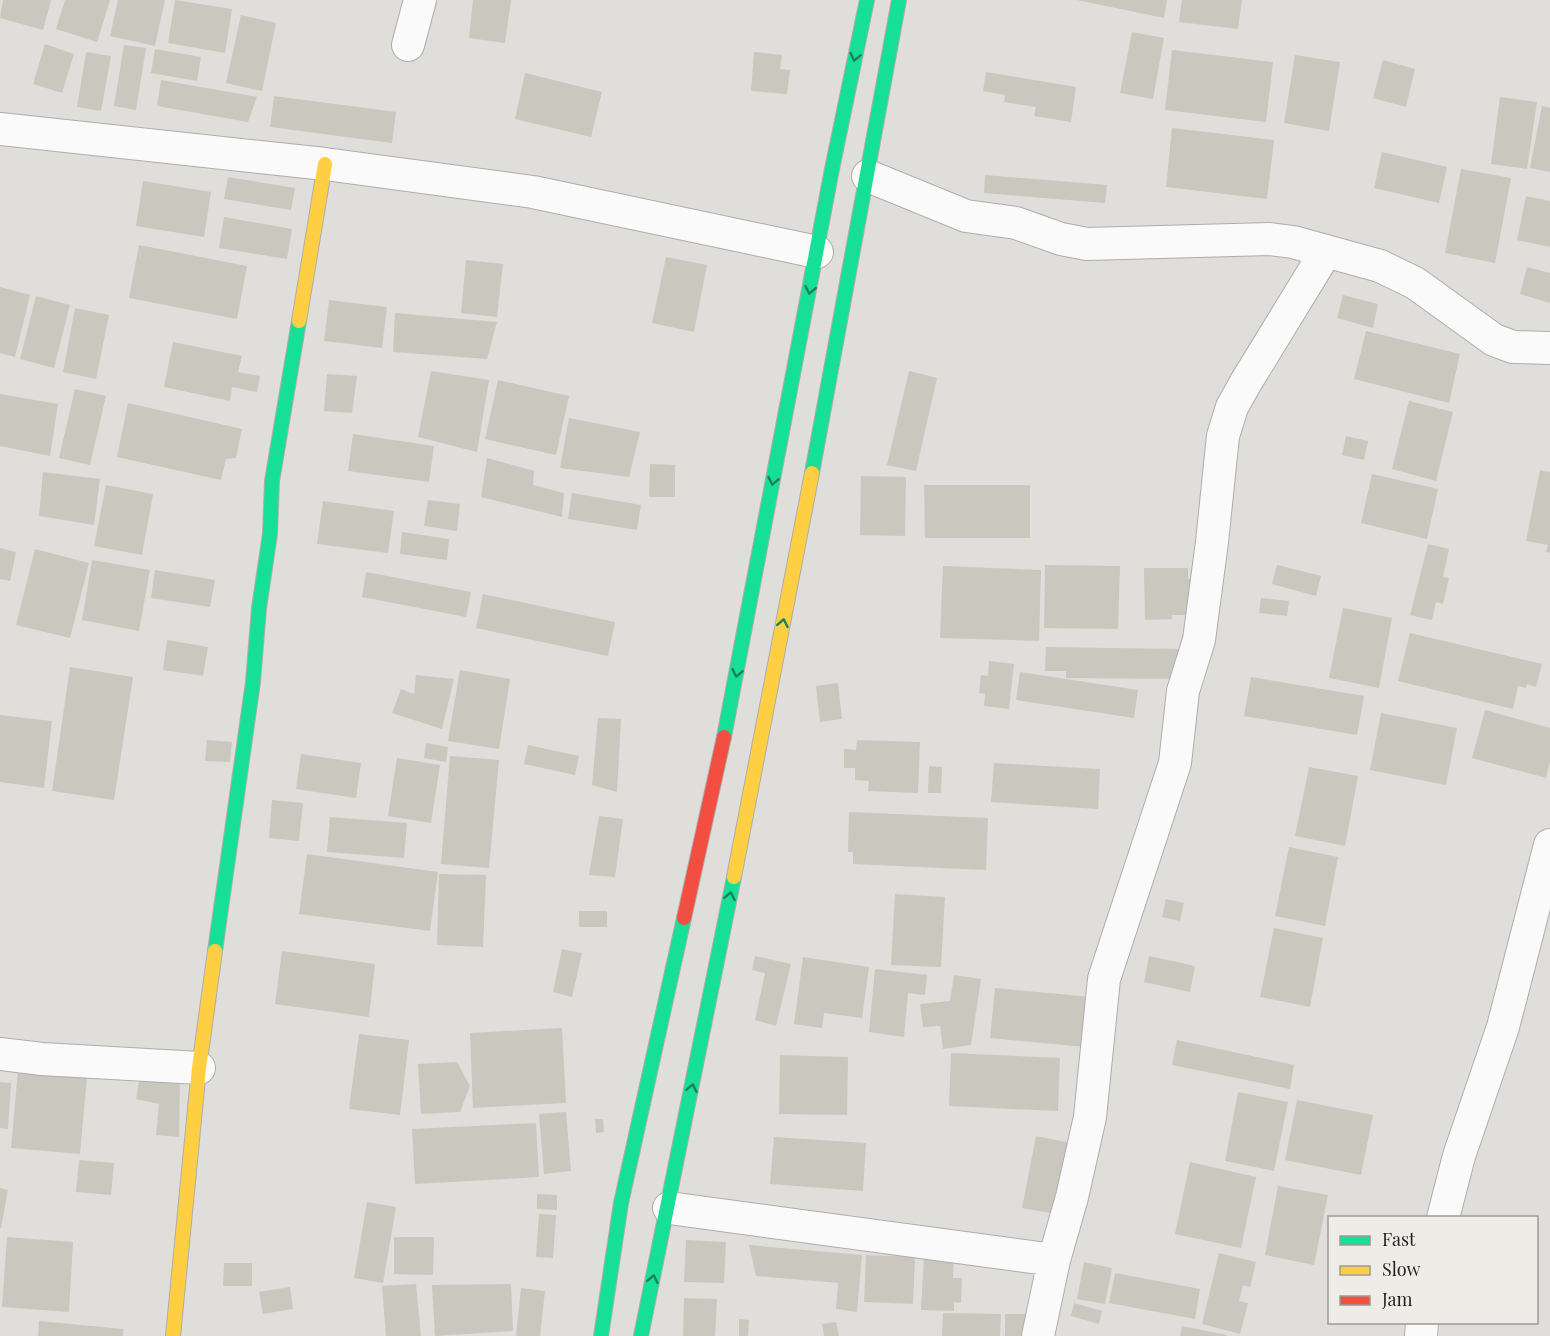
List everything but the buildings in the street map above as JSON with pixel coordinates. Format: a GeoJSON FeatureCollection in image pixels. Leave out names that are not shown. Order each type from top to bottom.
{"type":"FeatureCollection","features":[{"type":"Feature","properties":{"kind":"main road"},"geometry":{"type":"LineString","coordinates":[[601,1336],[621,1203],[732,698],[867,0]]}},
{"type":"Feature","properties":{"kind":"main road"},"geometry":{"type":"LineString","coordinates":[[641,1336],[669,1208],[768,706],[899,0]]}},
{"type":"Feature","properties":{"kind":"main road"},"geometry":{"type":"LineString","coordinates":[[173,1336],[199,1068],[253,682],[259,608],[270,534],[272,482],[325,164]]}},
{"type":"Feature","properties":{"kind":"street"},"geometry":{"type":"LineString","coordinates":[[408,45],[420,0]]}},
{"type":"Feature","properties":{"kind":"street"},"geometry":{"type":"LineString","coordinates":[[0,129],[325,164],[533,192],[817,252]]}},
{"type":"Feature","properties":{"kind":"street"},"geometry":{"type":"LineString","coordinates":[[868,176],[966,216],[1016,224],[1061,239],[1088,244],[1270,239],[1293,242],[1325,253],[1380,266],[1415,283],[1494,340],[1513,347],[1550,348]]}},
{"type":"Feature","properties":{"kind":"street"},"geometry":{"type":"LineString","coordinates":[[1038,1336],[1054,1260],[1072,1197],[1090,1117],[1104,979],[1175,763],[1183,691],[1200,629],[1223,436],[1232,407],[1325,253]]}},
{"type":"Feature","properties":{"kind":"street"},"geometry":{"type":"LineString","coordinates":[[1444,1216],[1459,1156],[1503,1027],[1550,845]]}},
{"type":"Feature","properties":{"kind":"street"},"geometry":{"type":"LineString","coordinates":[[0,1054],[42,1059],[199,1068]]}},
{"type":"Feature","properties":{"kind":"street"},"geometry":{"type":"LineString","coordinates":[[669,1208],[1054,1260]]}},
{"type":"Feature","properties":{"kind":"traffic: fast"},"geometry":{"type":"LineString","coordinates":[[724,737],[832,169],[867,0]]}},
{"type":"Feature","properties":{"kind":"traffic: fast"},"geometry":{"type":"LineString","coordinates":[[812,473],[899,0]]}},
{"type":"Feature","properties":{"kind":"traffic: fast"},"geometry":{"type":"LineString","coordinates":[[215,951],[253,682],[259,608],[270,534],[272,481],[299,321]]}},
{"type":"Feature","properties":{"kind":"traffic: fast"},"geometry":{"type":"LineString","coordinates":[[641,1336],[734,877]]}},
{"type":"Feature","properties":{"kind":"traffic: fast"},"geometry":{"type":"LineString","coordinates":[[601,1336],[621,1203],[684,918]]}},
{"type":"Feature","properties":{"kind":"traffic: slow"},"geometry":{"type":"LineString","coordinates":[[299,321],[325,164]]}},
{"type":"Feature","properties":{"kind":"traffic: slow"},"geometry":{"type":"LineString","coordinates":[[734,877],[812,473]]}},
{"type":"Feature","properties":{"kind":"traffic: slow"},"geometry":{"type":"LineString","coordinates":[[173,1336],[199,1068],[215,951]]}},
{"type":"Feature","properties":{"kind":"traffic: jam"},"geometry":{"type":"LineString","coordinates":[[684,918],[724,737]]}}]}
